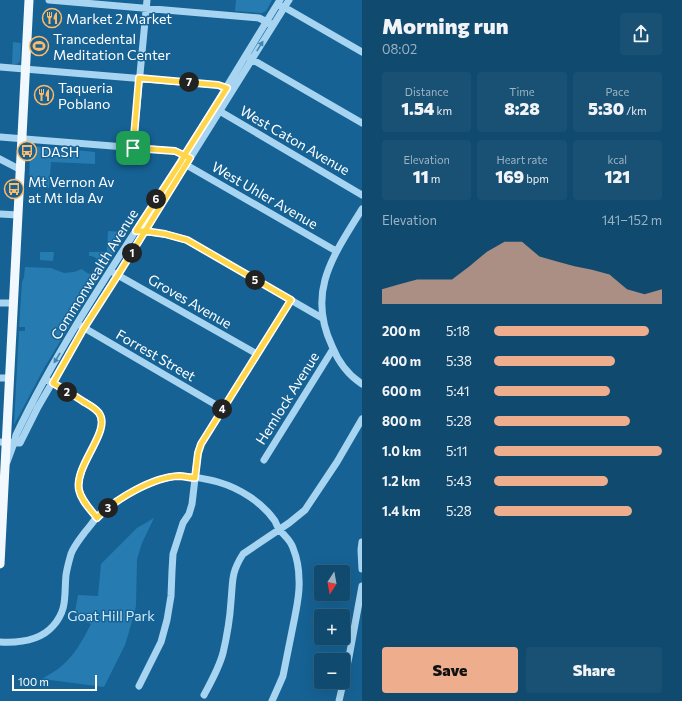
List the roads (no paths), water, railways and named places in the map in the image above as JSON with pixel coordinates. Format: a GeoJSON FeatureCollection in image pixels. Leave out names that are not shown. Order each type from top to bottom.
{"type":"FeatureCollection","features":[{"type":"Feature","properties":{"kind":"main road"},"geometry":{"type":"LineString","coordinates":[[0,564],[4,468],[7,443],[5,378],[13,304],[29,0]]}},
{"type":"Feature","properties":{"kind":"street"},"geometry":{"type":"LineString","coordinates":[[49,0],[259,18],[270,24]]}},
{"type":"Feature","properties":{"kind":"street"},"geometry":{"type":"LineString","coordinates":[[133,148],[147,0]]}},
{"type":"Feature","properties":{"kind":"street","name":"Commonwealth Avenue"},"geometry":{"type":"LineString","coordinates":[[7,443],[20,443],[38,407],[84,328],[145,231],[185,160],[270,24],[280,4],[288,0]]}},
{"type":"Feature","properties":{"kind":"street"},"geometry":{"type":"LineString","coordinates":[[280,4],[362,52]]}},
{"type":"Feature","properties":{"kind":"street"},"geometry":{"type":"LineString","coordinates":[[249,58],[362,123]]}},
{"type":"Feature","properties":{"kind":"street"},"geometry":{"type":"LineString","coordinates":[[0,67],[218,85],[229,89]]}},
{"type":"Feature","properties":{"kind":"street","name":"West Caton Avenue"},"geometry":{"type":"LineString","coordinates":[[216,110],[362,195]]}},
{"type":"Feature","properties":{"kind":"street","name":"West Uhler Avenue"},"geometry":{"type":"LineString","coordinates":[[0,137],[175,151],[185,160],[336,251]]}},
{"type":"Feature","properties":{"kind":"street"},"geometry":{"type":"LineString","coordinates":[[0,159],[21,170]]}},
{"type":"Feature","properties":{"kind":"street","name":"Commonwealth Avenue"},"geometry":{"type":"LineString","coordinates":[[7,443],[16,435],[31,403],[77,324],[136,231],[185,160]]}},
{"type":"Feature","properties":{"kind":"street"},"geometry":{"type":"LineString","coordinates":[[362,209],[336,251],[325,276],[322,294],[322,318],[326,333],[333,349],[343,366],[362,384]]}},
{"type":"Feature","properties":{"kind":"street"},"geometry":{"type":"LineString","coordinates":[[0,214],[18,215]]}},
{"type":"Feature","properties":{"kind":"street"},"geometry":{"type":"LineString","coordinates":[[136,231],[165,234],[187,240],[322,318]]}},
{"type":"Feature","properties":{"kind":"street","name":"Groves Avenue"},"geometry":{"type":"LineString","coordinates":[[111,271],[257,354]]}},
{"type":"Feature","properties":{"kind":"street"},"geometry":{"type":"LineString","coordinates":[[139,686],[161,642],[167,620],[171,596],[174,554],[183,524],[189,514],[192,504],[198,453],[201,444],[291,300]]}},
{"type":"Feature","properties":{"kind":"street"},"geometry":{"type":"LineString","coordinates":[[0,303],[13,304]]}},
{"type":"Feature","properties":{"kind":"street","name":"Forrest Street"},"geometry":{"type":"LineString","coordinates":[[77,324],[223,409]]}},
{"type":"Feature","properties":{"kind":"street","name":"Hemlock Avenue"},"geometry":{"type":"LineString","coordinates":[[264,460],[333,349]]}},
{"type":"Feature","properties":{"kind":"street"},"geometry":{"type":"LineString","coordinates":[[45,378],[92,407],[102,418],[102,428],[82,469],[78,483],[82,499],[97,518]]}},
{"type":"Feature","properties":{"kind":"street"},"geometry":{"type":"LineString","coordinates":[[31,403],[38,407]]}},
{"type":"Feature","properties":{"kind":"street"},"geometry":{"type":"LineString","coordinates":[[204,695],[222,654],[231,601],[232,577],[243,554],[289,523],[305,510],[337,462],[362,419]]}},
{"type":"Feature","properties":{"kind":"street"},"geometry":{"type":"LineString","coordinates":[[0,477],[4,468]]}},
{"type":"Feature","properties":{"kind":"street"},"geometry":{"type":"LineString","coordinates":[[0,642],[20,642],[35,638],[49,630],[57,621],[61,614],[65,597],[66,573],[71,554],[77,542],[103,511],[126,496],[157,481],[180,476],[210,480],[239,490],[268,512],[290,541],[298,563],[300,581],[283,676],[272,701]]}},
{"type":"Feature","properties":{"kind":"street"},"geometry":{"type":"LineString","coordinates":[[362,542],[362,569]]}},
{"type":"Feature","properties":{"kind":"street"},"geometry":{"type":"LineString","coordinates":[[339,701],[362,586]]}},
{"type":"Feature","properties":{"kind":"place","name":"Market 2 Market"},"geometry":{"type":"Point","coordinates":[52,18]}},
{"type":"Feature","properties":{"kind":"place","name":"Trancedental Meditation Center"},"geometry":{"type":"Point","coordinates":[39,46]}},
{"type":"Feature","properties":{"kind":"place","name":"Taqueria Poblano"},"geometry":{"type":"Point","coordinates":[44,95]}},
{"type":"Feature","properties":{"kind":"place","name":"DASH"},"geometry":{"type":"Point","coordinates":[27,151]}},
{"type":"Feature","properties":{"kind":"place","name":"Mt Vernon Av at Mt Ida Av"},"geometry":{"type":"Point","coordinates":[14,189]}},
{"type":"Feature","properties":{"kind":"park label","name":"Goat Hill Park"},"geometry":{"type":"Point","coordinates":[111,615]}}]}
